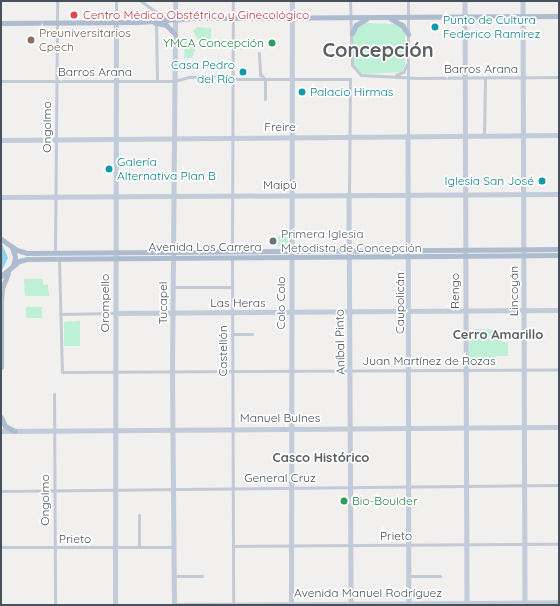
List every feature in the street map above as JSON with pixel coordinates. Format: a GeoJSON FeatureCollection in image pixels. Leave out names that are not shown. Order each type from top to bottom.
{"type":"FeatureCollection","features":[{"type":"Feature","properties":{"kind":"main road","name":"Tucapel"},"geometry":{"type":"LineString","coordinates":[[175,1],[172,371],[174,576],[176,605]]}},
{"type":"Feature","properties":{"kind":"main road","name":"Colo Colo"},"geometry":{"type":"LineString","coordinates":[[291,604],[292,1]]}},
{"type":"Feature","properties":{"kind":"main road","name":"Rengo"},"geometry":{"type":"LineString","coordinates":[[466,1],[465,311],[467,604]]}},
{"type":"Feature","properties":{"kind":"main road","name":"Lincoyán"},"geometry":{"type":"LineString","coordinates":[[523,1],[525,603]]}},
{"type":"Feature","properties":{"kind":"main road"},"geometry":{"type":"LineString","coordinates":[[1,23],[140,22],[175,18],[292,19],[559,16]]}},
{"type":"Feature","properties":{"kind":"main road"},"geometry":{"type":"LineString","coordinates":[[352,33],[356,25],[368,18]]}},
{"type":"Feature","properties":{"kind":"main road"},"geometry":{"type":"LineString","coordinates":[[387,18],[402,24],[408,34]]}},
{"type":"Feature","properties":{"kind":"main road","name":"Orompello"},"geometry":{"type":"LineString","coordinates":[[115,605],[114,371],[116,22]]}},
{"type":"Feature","properties":{"kind":"main road"},"geometry":{"type":"LineString","coordinates":[[140,22],[166,25],[174,34]]}},
{"type":"Feature","properties":{"kind":"main road","name":"Freire"},"geometry":{"type":"LineString","coordinates":[[1,140],[174,137],[559,135]]}},
{"type":"Feature","properties":{"kind":"main road","name":"Caupolicán"},"geometry":{"type":"LineString","coordinates":[[408,136],[410,311],[409,604]]}},
{"type":"Feature","properties":{"kind":"main road","name":"Maipú"},"geometry":{"type":"LineString","coordinates":[[1,198],[349,194],[559,194]]}},
{"type":"Feature","properties":{"kind":"main road","name":"Aníbal Pinto"},"geometry":{"type":"LineString","coordinates":[[349,194],[351,604]]}},
{"type":"Feature","properties":{"kind":"main road","name":"Avenida Los Carrera"},"geometry":{"type":"LineString","coordinates":[[1,239],[12,247],[27,253],[115,252],[291,256],[409,256],[524,249],[559,249]]}},
{"type":"Feature","properties":{"kind":"main road"},"geometry":{"type":"LineString","coordinates":[[1,367],[2,288],[15,258],[12,247]]}},
{"type":"Feature","properties":{"kind":"main road","name":"Avenida Los Carrera"},"geometry":{"type":"LineString","coordinates":[[232,254],[291,250],[409,250],[559,255]]}},
{"type":"Feature","properties":{"kind":"main road","name":"Avenida Los Carrera"},"geometry":{"type":"LineString","coordinates":[[1,276],[24,259],[115,258],[173,254]]}},
{"type":"Feature","properties":{"kind":"main road","name":"Las Heras"},"geometry":{"type":"LineString","coordinates":[[115,313],[559,310]]}},
{"type":"Feature","properties":{"kind":"main road"},"geometry":{"type":"LineString","coordinates":[[1,417],[5,426],[15,431]]}},
{"type":"Feature","properties":{"kind":"main road","name":"Manuel Bulnes"},"geometry":{"type":"LineString","coordinates":[[1,431],[559,427]]}},
{"type":"Feature","properties":{"kind":"main road","name":"Avenida Manuel Rodríguez"},"geometry":{"type":"LineString","coordinates":[[176,605],[467,604],[559,602]]}},
{"type":"Feature","properties":{"kind":"street","name":"Ongolmo"},"geometry":{"type":"LineString","coordinates":[[55,252],[57,1]]}},
{"type":"Feature","properties":{"kind":"street","name":"Orompello"},"geometry":{"type":"LineString","coordinates":[[116,1],[116,22]]}},
{"type":"Feature","properties":{"kind":"street"},"geometry":{"type":"LineString","coordinates":[[141,1],[156,14],[168,19]]}},
{"type":"Feature","properties":{"kind":"street","name":"Castellón"},"geometry":{"type":"LineString","coordinates":[[232,1],[233,605]]}},
{"type":"Feature","properties":{"kind":"street"},"geometry":{"type":"LineString","coordinates":[[233,72],[228,76],[233,79],[350,79],[356,71],[352,65],[350,1]]}},
{"type":"Feature","properties":{"kind":"street","name":"Caupolicán"},"geometry":{"type":"LineString","coordinates":[[408,1],[408,136]]}},
{"type":"Feature","properties":{"kind":"street"},"geometry":{"type":"LineString","coordinates":[[156,24],[157,81]]}},
{"type":"Feature","properties":{"kind":"street"},"geometry":{"type":"LineString","coordinates":[[259,53],[260,79]]}},
{"type":"Feature","properties":{"kind":"street"},"geometry":{"type":"LineString","coordinates":[[394,75],[403,72],[408,62]]}},
{"type":"Feature","properties":{"kind":"street","name":"Barros Arana"},"geometry":{"type":"LineString","coordinates":[[356,71],[362,75],[394,75],[408,77],[559,77]]}},
{"type":"Feature","properties":{"kind":"street","name":"Barros Arana"},"geometry":{"type":"LineString","coordinates":[[174,72],[178,76],[189,77],[228,76]]}},
{"type":"Feature","properties":{"kind":"street"},"geometry":{"type":"LineString","coordinates":[[260,74],[265,79],[265,99]]}},
{"type":"Feature","properties":{"kind":"street","name":"Barros Arana"},"geometry":{"type":"LineString","coordinates":[[1,81],[157,81],[189,77]]}},
{"type":"Feature","properties":{"kind":"street"},"geometry":{"type":"LineString","coordinates":[[484,136],[485,78]]}},
{"type":"Feature","properties":{"kind":"street","name":"Aníbal Pinto"},"geometry":{"type":"LineString","coordinates":[[349,194],[350,79]]}},
{"type":"Feature","properties":{"kind":"street"},"geometry":{"type":"LineString","coordinates":[[59,259],[60,314]]}},
{"type":"Feature","properties":{"kind":"street"},"geometry":{"type":"LineString","coordinates":[[173,287],[232,287]]}},
{"type":"Feature","properties":{"kind":"street","name":"Las Heras"},"geometry":{"type":"LineString","coordinates":[[60,314],[115,313]]}},
{"type":"Feature","properties":{"kind":"street","name":"Juan Martínez de Rozas"},"geometry":{"type":"LineString","coordinates":[[60,314],[60,370],[232,371],[559,369]]}},
{"type":"Feature","properties":{"kind":"street"},"geometry":{"type":"LineString","coordinates":[[232,334],[252,334]]}},
{"type":"Feature","properties":{"kind":"street","name":"Ongolmo"},"geometry":{"type":"LineString","coordinates":[[54,394],[55,605]]}},
{"type":"Feature","properties":{"kind":"street","name":"General Cruz"},"geometry":{"type":"LineString","coordinates":[[1,491],[232,487],[559,485]]}},
{"type":"Feature","properties":{"kind":"street"},"geometry":{"type":"LineString","coordinates":[[139,515],[139,547]]}},
{"type":"Feature","properties":{"kind":"street","name":"Prieto"},"geometry":{"type":"LineString","coordinates":[[233,546],[559,544]]}},
{"type":"Feature","properties":{"kind":"street","name":"Prieto"},"geometry":{"type":"LineString","coordinates":[[1,547],[174,547]]}},
{"type":"Feature","properties":{"kind":"street"},"geometry":{"type":"LineString","coordinates":[[174,576],[202,576]]}},
{"type":"Feature","properties":{"kind":"street"},"geometry":{"type":"LineString","coordinates":[[409,576],[440,576]]}},
{"type":"Feature","properties":{"kind":"green space"},"geometry":{"type":"Polygon","coordinates":[[[363,23],[398,24],[405,32],[405,65],[401,72],[362,74],[353,64],[354,29],[363,23]]]}},
{"type":"Feature","properties":{"kind":"green space"},"geometry":{"type":"Polygon","coordinates":[[[197,27],[211,28],[211,39],[200,43],[193,31],[197,27]]]}},
{"type":"Feature","properties":{"kind":"green space"},"geometry":{"type":"Polygon","coordinates":[[[185,38],[196,47],[192,58],[184,58],[185,38]]]}},
{"type":"Feature","properties":{"kind":"green space"},"geometry":{"type":"Polygon","coordinates":[[[280,235],[284,235],[288,241],[284,247],[280,247],[276,243],[276,239],[280,235]]]}},
{"type":"Feature","properties":{"kind":"green space"},"geometry":{"type":"Polygon","coordinates":[[[24,279],[43,279],[43,285],[48,285],[49,296],[25,296],[24,279]]]}},
{"type":"Feature","properties":{"kind":"green space"},"geometry":{"type":"Polygon","coordinates":[[[26,307],[42,307],[42,318],[26,318],[26,307]]]}},
{"type":"Feature","properties":{"kind":"green space"},"geometry":{"type":"Polygon","coordinates":[[[80,321],[80,346],[64,346],[64,322],[80,321]]]}},
{"type":"Feature","properties":{"kind":"green space"},"geometry":{"type":"Polygon","coordinates":[[[474,329],[502,330],[502,342],[508,342],[508,356],[496,356],[495,365],[472,365],[469,363],[469,336],[473,336],[474,329]]]}},
{"type":"Feature","properties":{"kind":"water"},"geometry":{"type":"Polygon","coordinates":[[[2,244],[8,258],[1,272],[2,244]]]}},
{"type":"Feature","properties":{"kind":"place","name":"Centro Médico Obstétrico y Ginecológico"},"geometry":{"type":"Point","coordinates":[74,15]}},
{"type":"Feature","properties":{"kind":"place","name":"Punto de Cultura Federico Ramírez"},"geometry":{"type":"Point","coordinates":[435,27]}},
{"type":"Feature","properties":{"kind":"place","name":"Preuniversitarios Cpech"},"geometry":{"type":"Point","coordinates":[31,40]}},
{"type":"Feature","properties":{"kind":"place","name":"YMCA Concepción"},"geometry":{"type":"Point","coordinates":[272,43]}},
{"type":"Feature","properties":{"kind":"place","name":"Casa Pedro del Río"},"geometry":{"type":"Point","coordinates":[243,72]}},
{"type":"Feature","properties":{"kind":"place","name":"Palacio Hirmas"},"geometry":{"type":"Point","coordinates":[302,92]}},
{"type":"Feature","properties":{"kind":"place","name":"Galería Alternativa Plan B"},"geometry":{"type":"Point","coordinates":[109,169]}},
{"type":"Feature","properties":{"kind":"place","name":"Iglesia San José"},"geometry":{"type":"Point","coordinates":[542,181]}},
{"type":"Feature","properties":{"kind":"place","name":"Primera Iglesia Metodista de Concepción"},"geometry":{"type":"Point","coordinates":[273,241]}},
{"type":"Feature","properties":{"kind":"place","name":"Bio-Boulder"},"geometry":{"type":"Point","coordinates":[344,501]}},
{"type":"Feature","properties":{"kind":"district","name":"Concepción"},"geometry":{"type":"Point","coordinates":[378,49]}},
{"type":"Feature","properties":{"kind":"district","name":"Cerro Amarillo"},"geometry":{"type":"Point","coordinates":[498,334]}},
{"type":"Feature","properties":{"kind":"district","name":"Casco Histórico"},"geometry":{"type":"Point","coordinates":[321,457]}}]}
